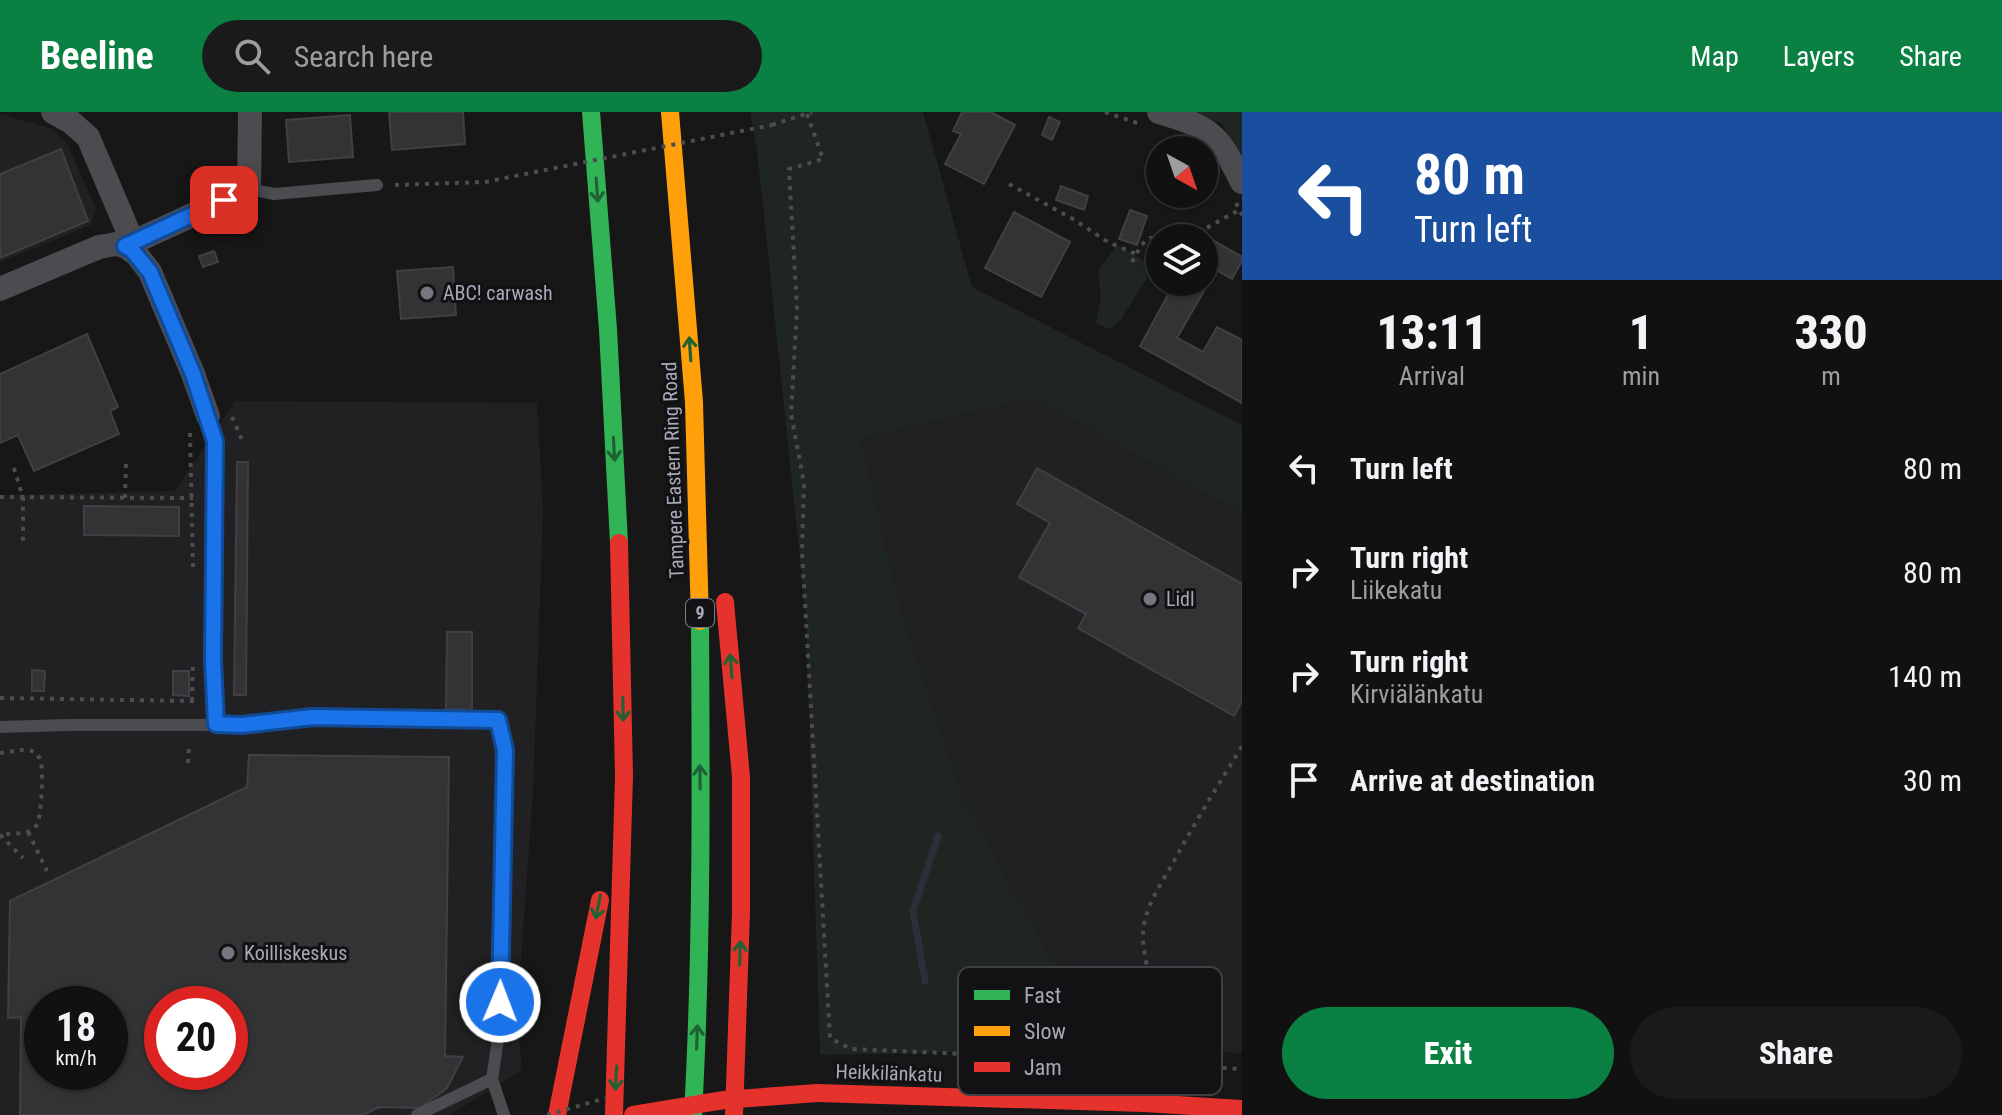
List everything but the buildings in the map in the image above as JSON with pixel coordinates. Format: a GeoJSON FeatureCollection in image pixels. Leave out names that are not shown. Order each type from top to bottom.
{"type":"FeatureCollection","features":[{"type":"Feature","properties":{"kind":"main road"},"geometry":{"type":"LineString","coordinates":[[591,112],[608,329],[620,558],[624,776],[614,1115]]}},
{"type":"Feature","properties":{"kind":"main road","name":"Tampere Eastern Ring Road"},"geometry":{"type":"LineString","coordinates":[[670,112],[694,402],[700,576],[701,823],[693,1115]]}},
{"type":"Feature","properties":{"kind":"main road"},"geometry":{"type":"LineString","coordinates":[[694,402],[715,541]]}},
{"type":"Feature","properties":{"kind":"main road"},"geometry":{"type":"LineString","coordinates":[[723,587],[741,777],[741,912],[734,1115]]}},
{"type":"Feature","properties":{"kind":"main road"},"geometry":{"type":"LineString","coordinates":[[557,1115],[624,776]]}},
{"type":"Feature","properties":{"kind":"main road","name":"Heikkilänkatu"},"geometry":{"type":"LineString","coordinates":[[633,1115],[743,1097],[817,1093],[1242,1109]]}},
{"type":"Feature","properties":{"kind":"street"},"geometry":{"type":"LineString","coordinates":[[53,112],[88,137],[128,231],[125,246]]}},
{"type":"Feature","properties":{"kind":"street"},"geometry":{"type":"LineString","coordinates":[[125,246],[249,189],[250,112]]}},
{"type":"Feature","properties":{"kind":"street"},"geometry":{"type":"LineString","coordinates":[[1152,119],[1190,122],[1210,133],[1228,154],[1238,192]]}},
{"type":"Feature","properties":{"kind":"street"},"geometry":{"type":"LineString","coordinates":[[0,289],[99,247],[116,244],[132,250],[150,272],[208,416]]}},
{"type":"Feature","properties":{"kind":"lane"},"geometry":{"type":"LineString","coordinates":[[249,189],[274,194],[377,185]]}},
{"type":"Feature","properties":{"kind":"lane"},"geometry":{"type":"LineString","coordinates":[[208,416],[215,441],[213,660],[216,724]]}},
{"type":"Feature","properties":{"kind":"lane"},"geometry":{"type":"LineString","coordinates":[[0,727],[242,725],[313,717],[498,720],[505,750],[499,1033],[492,1079],[504,1115]]}},
{"type":"Feature","properties":{"kind":"lane"},"geometry":{"type":"LineString","coordinates":[[417,1115],[492,1079]]}},
{"type":"Feature","properties":{"kind":"path"},"geometry":{"type":"LineString","coordinates":[[1105,112],[1152,119]]}},
{"type":"Feature","properties":{"kind":"path"},"geometry":{"type":"LineString","coordinates":[[377,185],[485,182],[772,125],[810,113],[823,159],[789,169],[797,309],[791,414],[804,483],[802,552],[830,1038],[851,1049],[958,1054]]}},
{"type":"Feature","properties":{"kind":"path"},"geometry":{"type":"LineString","coordinates":[[1009,184],[1108,242],[1136,254]]}},
{"type":"Feature","properties":{"kind":"path"},"geometry":{"type":"LineString","coordinates":[[1132,262],[1141,245],[1150,238],[1190,237],[1241,212],[1238,192]]}},
{"type":"Feature","properties":{"kind":"path"},"geometry":{"type":"LineString","coordinates":[[192,454],[193,579]]}},
{"type":"Feature","properties":{"kind":"path"},"geometry":{"type":"LineString","coordinates":[[125,498],[126,462]]}},
{"type":"Feature","properties":{"kind":"path"},"geometry":{"type":"LineString","coordinates":[[14,468],[23,498],[23,543]]}},
{"type":"Feature","properties":{"kind":"path"},"geometry":{"type":"LineString","coordinates":[[0,497],[193,498]]}},
{"type":"Feature","properties":{"kind":"path"},"geometry":{"type":"LineString","coordinates":[[192,701],[193,659]]}},
{"type":"Feature","properties":{"kind":"path"},"geometry":{"type":"LineString","coordinates":[[1148,967],[1143,935],[1152,900],[1242,746]]}},
{"type":"Feature","properties":{"kind":"path"},"geometry":{"type":"LineString","coordinates":[[0,753],[34,751],[40,758],[39,819],[36,827],[28,832],[0,835]]}},
{"type":"Feature","properties":{"kind":"path"},"geometry":{"type":"LineString","coordinates":[[28,832],[47,871]]}},
{"type":"Feature","properties":{"kind":"path"},"geometry":{"type":"LineString","coordinates":[[0,835],[23,858]]}},
{"type":"Feature","properties":{"kind":"path"},"geometry":{"type":"LineString","coordinates":[[1222,1068],[1242,1069]]}},
{"type":"Feature","properties":{"kind":"shaded area"},"geometry":{"type":"Polygon","coordinates":[[[750,112],[923,112],[972,287],[1242,425],[1242,514],[1034,398],[861,439],[899,602],[963,797],[1058,967],[958,967],[958,1052],[820,1055],[806,616],[757,149],[750,112]]]}},
{"type":"Feature","properties":{"kind":"shaded area"},"geometry":{"type":"Polygon","coordinates":[[[1189,112],[1242,112],[1242,161],[1221,123],[1189,112]]]}},
{"type":"Feature","properties":{"kind":"shaded area"},"geometry":{"type":"Polygon","coordinates":[[[0,114],[50,128],[67,143],[96,209],[91,225],[0,262],[0,114]]]}},
{"type":"Feature","properties":{"kind":"shaded area"},"geometry":{"type":"Polygon","coordinates":[[[1117,245],[1146,262],[1146,280],[1120,321],[1110,329],[1096,323],[1101,297],[1098,271],[1117,245]]]}},
{"type":"Feature","properties":{"kind":"shaded area"},"geometry":{"type":"Polygon","coordinates":[[[1034,398],[1242,514],[1242,1053],[1222,1053],[1222,967],[1058,967],[1040,939],[963,797],[899,602],[861,439],[1034,398]]]}},
{"type":"Feature","properties":{"kind":"shaded area"},"geometry":{"type":"Polygon","coordinates":[[[235,401],[537,403],[543,512],[533,792],[517,1015],[522,1070],[450,1115],[0,1115],[0,495],[175,491],[235,401]]]}},
{"type":"Feature","properties":{"kind":"waterway"},"geometry":{"type":"LineString","coordinates":[[925,981],[913,911],[938,836]]}},
{"type":"Feature","properties":{"kind":"traffic: fast"},"geometry":{"type":"LineString","coordinates":[[591,112],[608,329],[619,543]]}},
{"type":"Feature","properties":{"kind":"traffic: fast"},"geometry":{"type":"LineString","coordinates":[[693,1115],[701,806],[700,621]]}},
{"type":"Feature","properties":{"kind":"traffic: slow"},"geometry":{"type":"LineString","coordinates":[[670,112],[694,402],[700,621]]}},
{"type":"Feature","properties":{"kind":"traffic: jam"},"geometry":{"type":"LineString","coordinates":[[614,1115],[624,776],[619,543]]}},
{"type":"Feature","properties":{"kind":"traffic: jam"},"geometry":{"type":"LineString","coordinates":[[725,602],[741,777],[741,912],[734,1115]]}},
{"type":"Feature","properties":{"kind":"traffic: jam"},"geometry":{"type":"LineString","coordinates":[[557,1115],[600,900]]}},
{"type":"Feature","properties":{"kind":"traffic: jam"},"geometry":{"type":"LineString","coordinates":[[817,1093],[1242,1109]]}},
{"type":"Feature","properties":{"kind":"traffic: jam"},"geometry":{"type":"LineString","coordinates":[[633,1115],[724,1100],[817,1093]]}},
{"type":"Feature","properties":{"kind":"place","name":"ABC! carwash"},"geometry":{"type":"Point","coordinates":[427,293]}},
{"type":"Feature","properties":{"kind":"place","name":"Lidl"},"geometry":{"type":"Point","coordinates":[1150,599]}},
{"type":"Feature","properties":{"kind":"place","name":"Koilliskeskus"},"geometry":{"type":"Point","coordinates":[228,953]}},
{"type":"Feature","properties":{"kind":"route"},"geometry":{"type":"LineString","coordinates":[[224,200],[125,246],[150,272],[193,374],[215,441],[213,660],[216,724],[242,725],[313,717],[498,720],[505,750],[500,1002]]}}]}
